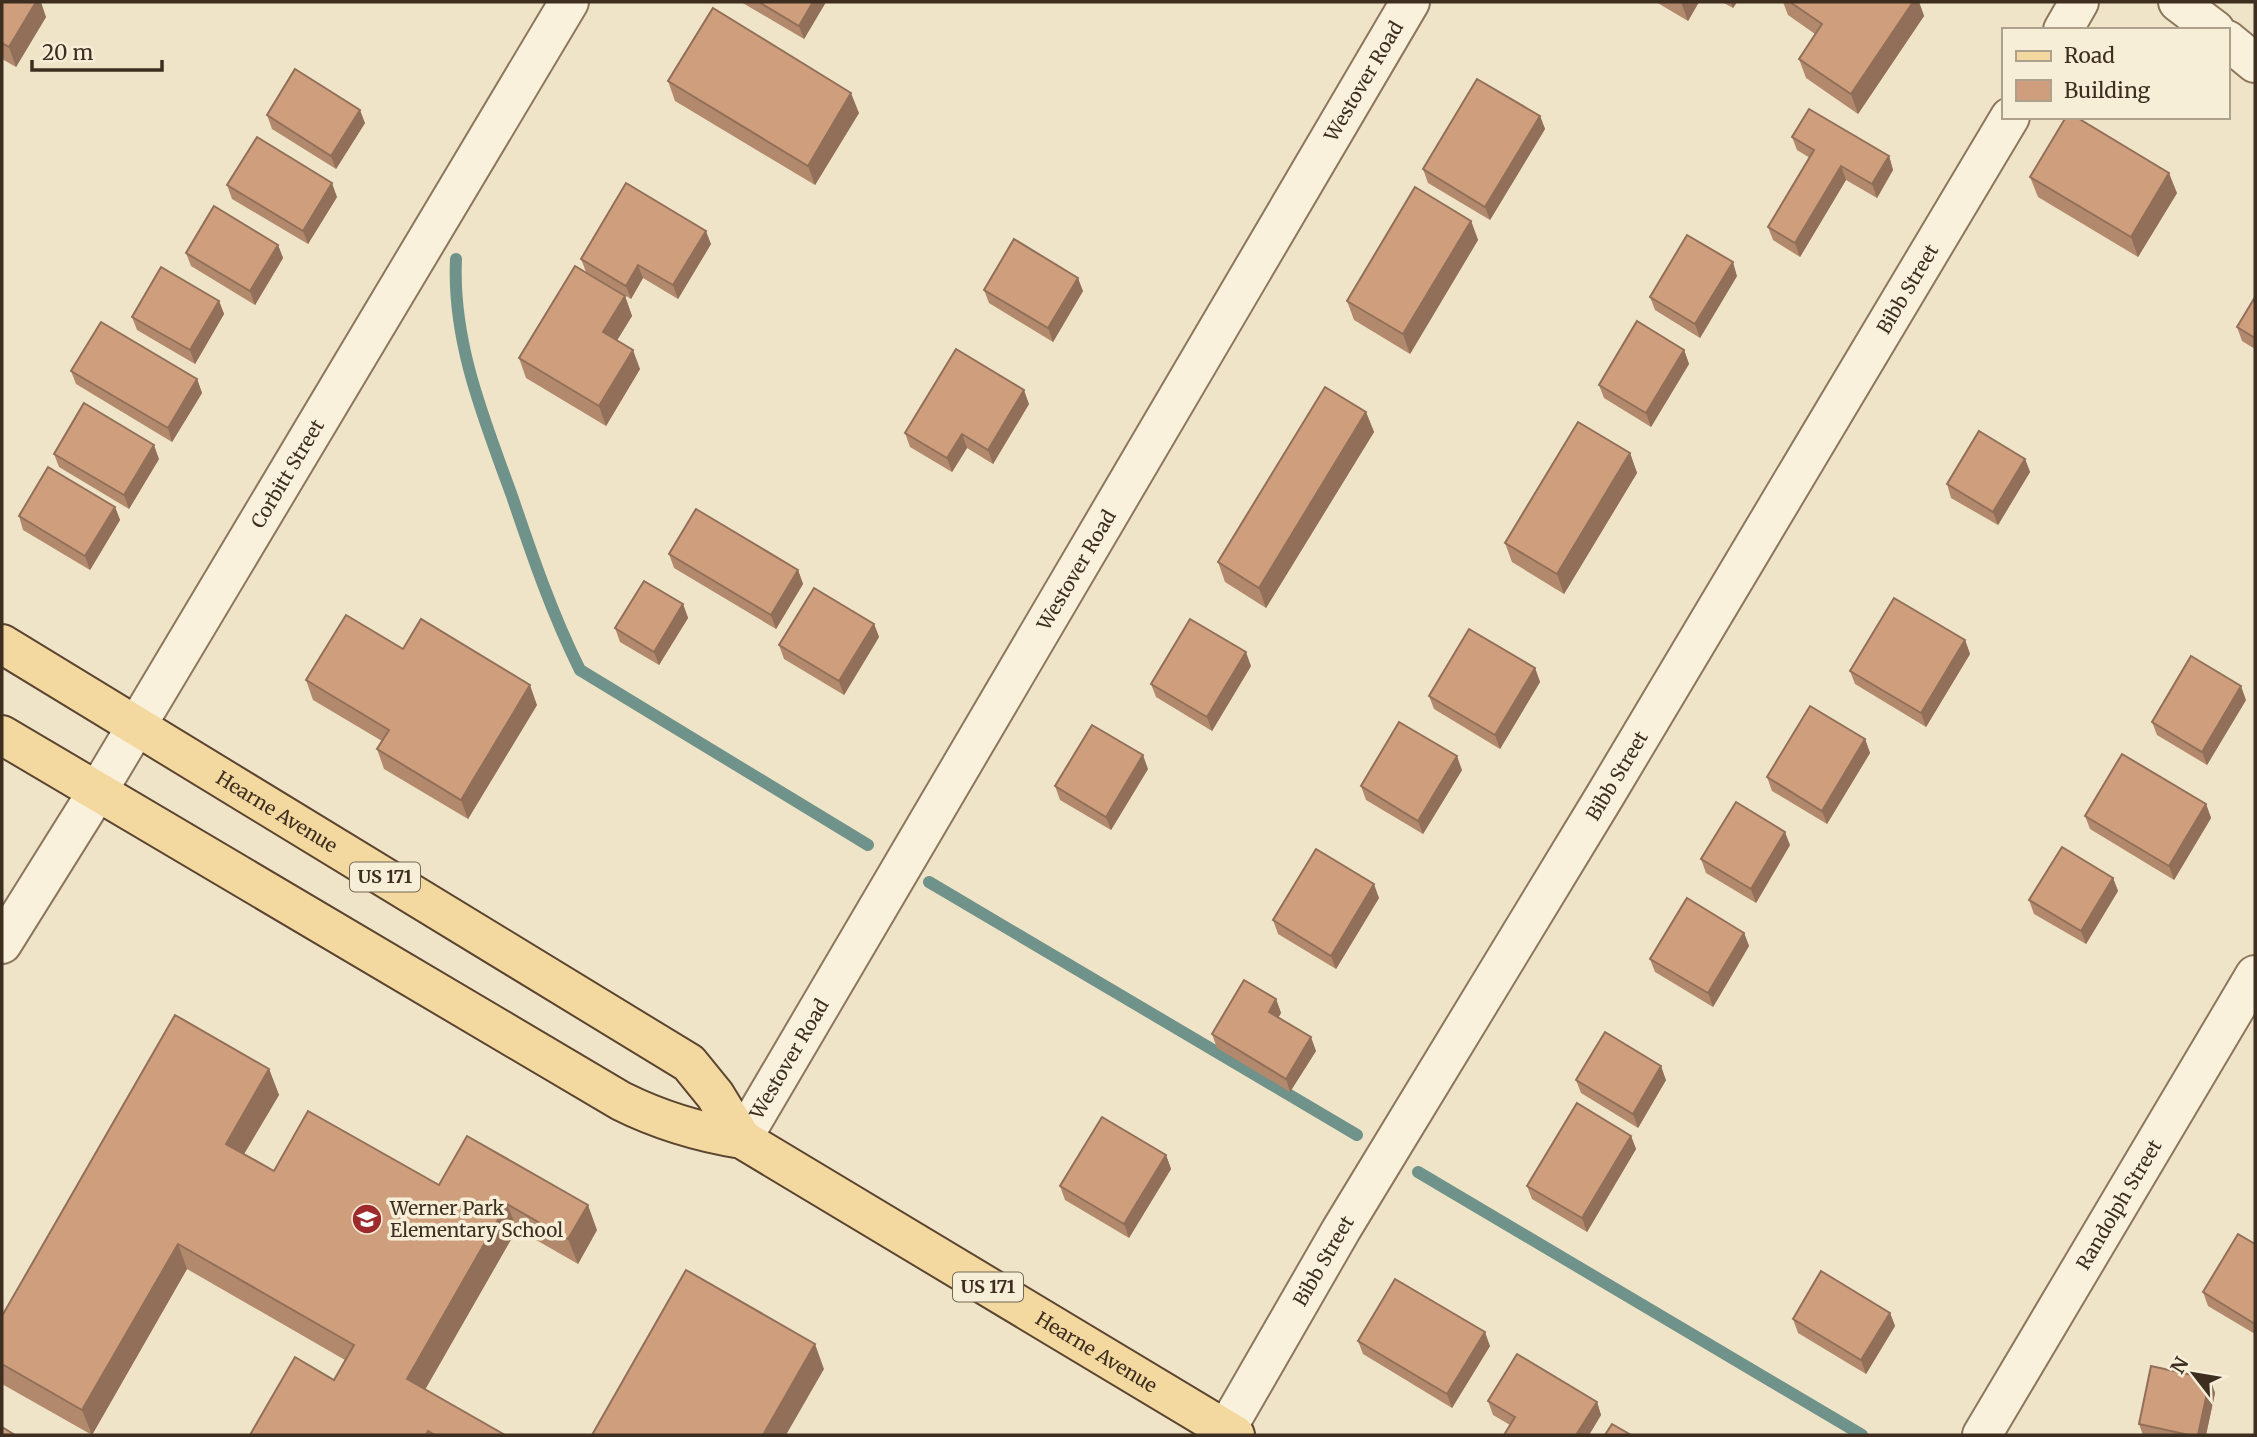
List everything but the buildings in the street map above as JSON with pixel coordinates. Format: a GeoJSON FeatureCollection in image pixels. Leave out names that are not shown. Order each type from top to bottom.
{"type":"FeatureCollection","features":[{"type":"Feature","properties":{"kind":"main road","name":"Hearne Avenue"},"geometry":{"type":"LineString","coordinates":[[2,645],[688,1063],[715,1095],[742,1139]]}},
{"type":"Feature","properties":{"kind":"main road","name":"Hearne Avenue"},"geometry":{"type":"LineString","coordinates":[[2,735],[621,1101],[658,1120],[697,1132],[742,1139],[1228,1433]]}},
{"type":"Feature","properties":{"kind":"street","name":"Corbitt Street"},"geometry":{"type":"LineString","coordinates":[[2,944],[97,792],[569,2]]}},
{"type":"Feature","properties":{"kind":"street","name":"Westover Road"},"geometry":{"type":"LineString","coordinates":[[742,1139],[1410,2]]}},
{"type":"Feature","properties":{"kind":"street"},"geometry":{"type":"LineString","coordinates":[[2064,28],[2079,2]]}},
{"type":"Feature","properties":{"kind":"street"},"geometry":{"type":"LineString","coordinates":[[2178,2],[2212,28]]}},
{"type":"Feature","properties":{"kind":"street"},"geometry":{"type":"LineString","coordinates":[[2229,42],[2255,63]]}},
{"type":"Feature","properties":{"kind":"street","name":"Bibb Street"},"geometry":{"type":"LineString","coordinates":[[1228,1433],[1341,1230],[1606,794],[2009,119]]}},
{"type":"Feature","properties":{"kind":"street","name":"Randolph Street"},"geometry":{"type":"LineString","coordinates":[[1982,1435],[2255,975]]}},
{"type":"Feature","properties":{"kind":"waterway"},"geometry":{"type":"LineString","coordinates":[[456,259],[459,320],[472,380],[543,584],[580,670],[868,845]]}},
{"type":"Feature","properties":{"kind":"waterway"},"geometry":{"type":"LineString","coordinates":[[929,882],[1357,1135]]}},
{"type":"Feature","properties":{"kind":"waterway"},"geometry":{"type":"LineString","coordinates":[[1418,1172],[1862,1435]]}},
{"type":"Feature","properties":{"kind":"place","name":"Werner Park Elementary School"},"geometry":{"type":"Point","coordinates":[367,1219]}}]}
